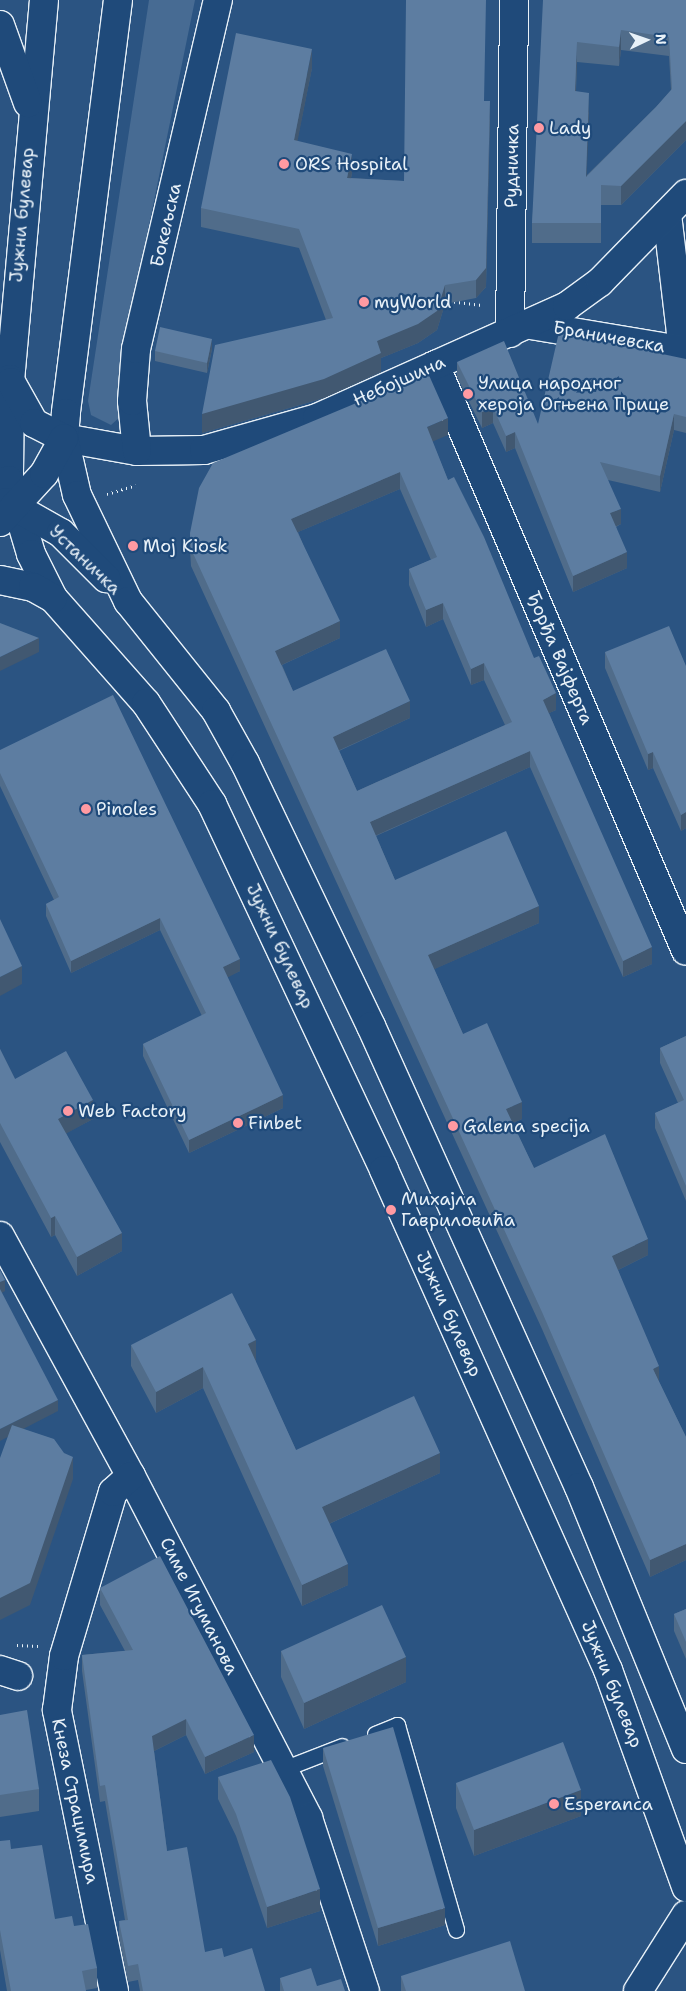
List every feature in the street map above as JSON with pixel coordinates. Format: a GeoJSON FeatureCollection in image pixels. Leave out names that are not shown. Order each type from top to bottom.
{"type":"FeatureCollection","features":[{"type":"Feature","properties":{"kind":"main road","name":"Јужни булевар"},"geometry":{"type":"LineString","coordinates":[[44,0],[18,253],[10,378],[9,470],[5,509],[31,554],[53,598],[146,703],[221,822],[384,1170],[604,1661],[652,1783],[686,1887]]}},
{"type":"Feature","properties":{"kind":"main road"},"geometry":{"type":"LineString","coordinates":[[118,0],[64,438],[81,505],[128,601],[211,704],[245,763],[371,1026],[575,1478],[686,1749]]}},
{"type":"Feature","properties":{"kind":"main road"},"geometry":{"type":"LineString","coordinates":[[112,57],[128,0]]}},
{"type":"Feature","properties":{"kind":"main road","name":"Бокељска"},"geometry":{"type":"LineString","coordinates":[[137,451],[132,401],[136,349],[218,0]]}},
{"type":"Feature","properties":{"kind":"main road","name":"Рудничка"},"geometry":{"type":"LineString","coordinates":[[514,0],[521,329]]}},
{"type":"Feature","properties":{"kind":"main road"},"geometry":{"type":"LineString","coordinates":[[0,25],[23,81],[31,117]]}},
{"type":"Feature","properties":{"kind":"main road","name":"Небојшина"},"geometry":{"type":"LineString","coordinates":[[10,378],[34,423],[64,438],[137,451],[204,450],[258,437],[316,418],[521,329],[600,282],[686,194]]}},
{"type":"Feature","properties":{"kind":"main road"},"geometry":{"type":"LineString","coordinates":[[667,214],[684,350]]}},
{"type":"Feature","properties":{"kind":"main road"},"geometry":{"type":"LineString","coordinates":[[0,330],[18,253]]}},
{"type":"Feature","properties":{"kind":"main road","name":"Браничевска"},"geometry":{"type":"LineString","coordinates":[[521,329],[684,350]]}},
{"type":"Feature","properties":{"kind":"main road","name":"Ђорђа Вајферта"},"geometry":{"type":"LineString","coordinates":[[435,365],[686,951]]}},
{"type":"Feature","properties":{"kind":"main road"},"geometry":{"type":"LineString","coordinates":[[5,509],[44,474],[64,438]]}},
{"type":"Feature","properties":{"kind":"main road","name":"Устаничка"},"geometry":{"type":"LineString","coordinates":[[5,509],[61,533],[128,601]]}},
{"type":"Feature","properties":{"kind":"main road"},"geometry":{"type":"LineString","coordinates":[[0,580],[33,587],[53,598]]}},
{"type":"Feature","properties":{"kind":"main road","name":"Симе Игуманова"},"geometry":{"type":"LineString","coordinates":[[0,1236],[131,1476],[308,1818],[365,1991]]}},
{"type":"Feature","properties":{"kind":"main road","name":"Кнеза Страцимира"},"geometry":{"type":"LineString","coordinates":[[114,1991],[57,1710],[64,1656],[113,1492],[131,1476]]}},
{"type":"Feature","properties":{"kind":"main road"},"geometry":{"type":"LineString","coordinates":[[638,1991],[686,1915]]}},
{"type":"Feature","properties":{"kind":"lane"},"geometry":{"type":"LineString","coordinates":[[283,1769],[397,1725],[456,1930]]}},
{"type":"Feature","properties":{"kind":"path"},"geometry":{"type":"LineString","coordinates":[[442,300],[486,305]]}},
{"type":"Feature","properties":{"kind":"path"},"geometry":{"type":"LineString","coordinates":[[99,496],[136,485]]}},
{"type":"Feature","properties":{"kind":"shaded area"},"geometry":{"type":"Polygon","coordinates":[[[149,0],[195,0],[127,333],[121,416],[111,425],[91,415],[88,401],[149,0]]]}},
{"type":"Feature","properties":{"kind":"building"},"geometry":{"type":"Polygon","coordinates":[[[406,0],[486,0],[484,101],[490,101],[486,268],[476,280],[445,285],[437,311],[418,324],[377,341],[381,353],[324,379],[202,414],[215,345],[333,318],[299,229],[201,208],[236,33],[312,49],[294,140],[352,154],[347,178],[404,181],[406,0]]]}},
{"type":"Feature","properties":{"kind":"building"},"geometry":{"type":"Polygon","coordinates":[[[543,0],[686,0],[686,121],[621,186],[601,185],[601,223],[532,223],[543,0]],[[621,30],[619,47],[577,42],[575,91],[589,93],[586,177],[672,89],[669,37],[621,30]]]}},
{"type":"Feature","properties":{"kind":"building"},"geometry":{"type":"Polygon","coordinates":[[[160,327],[212,339],[207,363],[155,351],[160,327]]]}},
{"type":"Feature","properties":{"kind":"building"},"geometry":{"type":"Polygon","coordinates":[[[559,332],[686,359],[686,417],[674,414],[660,476],[600,462],[621,509],[610,513],[627,552],[573,576],[515,432],[506,436],[493,407],[482,412],[457,362],[504,341],[538,424],[559,332]]]}},
{"type":"Feature","properties":{"kind":"building"},"geometry":{"type":"Polygon","coordinates":[[[428,373],[448,418],[427,427],[448,480],[454,477],[484,537],[534,658],[539,656],[556,693],[543,700],[652,947],[623,961],[530,751],[370,822],[395,880],[506,831],[539,906],[428,955],[463,1034],[487,1023],[522,1102],[506,1109],[534,1168],[605,1134],[648,1239],[612,1256],[659,1366],[653,1369],[686,1437],[686,1544],[650,1560],[542,1312],[191,549],[190,533],[199,488],[213,463],[428,373]],[[400,472],[291,519],[340,621],[275,651],[293,691],[386,649],[410,701],[333,737],[357,791],[512,722],[484,663],[471,669],[443,603],[426,610],[409,569],[437,557],[400,472]]]}},
{"type":"Feature","properties":{"kind":"building"},"geometry":{"type":"Polygon","coordinates":[[[0,623],[39,638],[0,657],[0,623]]]}},
{"type":"Feature","properties":{"kind":"building"},"geometry":{"type":"Polygon","coordinates":[[[669,626],[686,666],[686,812],[681,815],[653,752],[648,754],[605,652],[669,626]]]}},
{"type":"Feature","properties":{"kind":"building"},"geometry":{"type":"Polygon","coordinates":[[[113,695],[240,959],[223,967],[283,1095],[189,1140],[143,1044],[206,1013],[160,918],[71,961],[46,904],[59,897],[0,773],[0,750],[113,695]]]}},
{"type":"Feature","properties":{"kind":"building"},"geometry":{"type":"Polygon","coordinates":[[[0,919],[22,966],[0,977],[0,919]]]}},
{"type":"Feature","properties":{"kind":"building"},"geometry":{"type":"Polygon","coordinates":[[[686,1036],[686,1186],[655,1113],[684,1100],[660,1048],[686,1036]]]}},
{"type":"Feature","properties":{"kind":"building"},"geometry":{"type":"Polygon","coordinates":[[[0,1049],[15,1079],[66,1051],[93,1100],[58,1119],[122,1233],[77,1257],[55,1216],[51,1218],[0,1123],[0,1049]]]}},
{"type":"Feature","properties":{"kind":"building"},"geometry":{"type":"Polygon","coordinates":[[[0,1270],[5,1280],[0,1282],[0,1270]]]}},
{"type":"Feature","properties":{"kind":"building"},"geometry":{"type":"Polygon","coordinates":[[[0,1289],[58,1400],[0,1429],[0,1289]]]}},
{"type":"Feature","properties":{"kind":"building"},"geometry":{"type":"Polygon","coordinates":[[[232,1293],[256,1340],[248,1344],[296,1450],[414,1396],[440,1453],[322,1507],[348,1564],[302,1585],[203,1367],[156,1392],[131,1345],[232,1293]]]}},
{"type":"Feature","properties":{"kind":"building"},"geometry":{"type":"Polygon","coordinates":[[[12,1425],[54,1439],[64,1453],[73,1457],[30,1583],[0,1598],[0,1458],[12,1425]]]}},
{"type":"Feature","properties":{"kind":"building"},"geometry":{"type":"Polygon","coordinates":[[[160,1556],[254,1735],[205,1757],[186,1719],[152,1736],[167,1851],[187,1847],[205,1952],[222,1948],[224,1957],[252,1948],[265,1991],[143,1991],[138,1964],[128,1966],[119,1921],[128,1920],[105,1785],[100,1786],[82,1655],[133,1650],[100,1588],[160,1556]]]}},
{"type":"Feature","properties":{"kind":"building"},"geometry":{"type":"Polygon","coordinates":[[[382,1605],[406,1657],[304,1703],[281,1651],[382,1605]]]}},
{"type":"Feature","properties":{"kind":"building"},"geometry":{"type":"Polygon","coordinates":[[[686,1609],[686,1642],[674,1614],[686,1609]]]}},
{"type":"Feature","properties":{"kind":"building"},"geometry":{"type":"Polygon","coordinates":[[[27,1710],[39,1789],[0,1795],[0,1715],[27,1710]]]}},
{"type":"Feature","properties":{"kind":"building"},"geometry":{"type":"Polygon","coordinates":[[[393,1727],[445,1908],[378,1928],[323,1748],[393,1727]]]}},
{"type":"Feature","properties":{"kind":"building"},"geometry":{"type":"Polygon","coordinates":[[[563,1742],[581,1790],[474,1830],[456,1783],[563,1742]]]}},
{"type":"Feature","properties":{"kind":"building"},"geometry":{"type":"Polygon","coordinates":[[[271,1760],[290,1797],[320,1889],[267,1907],[236,1814],[218,1777],[271,1760]]]}},
{"type":"Feature","properties":{"kind":"building"},"geometry":{"type":"Polygon","coordinates":[[[10,1840],[11,1849],[42,1845],[55,1919],[72,1916],[74,1926],[88,1924],[97,1968],[82,1971],[86,1991],[11,1991],[0,1930],[0,1841],[10,1840]]]}},
{"type":"Feature","properties":{"kind":"building"},"geometry":{"type":"Polygon","coordinates":[[[510,1941],[525,1991],[406,1991],[401,1976],[510,1941]]]}},
{"type":"Feature","properties":{"kind":"building"},"geometry":{"type":"Polygon","coordinates":[[[311,1968],[317,1986],[341,1979],[345,1991],[284,1991],[280,1978],[311,1968]]]}},
{"type":"Feature","properties":{"kind":"place","name":"Lady"},"geometry":{"type":"Point","coordinates":[539,128]}},
{"type":"Feature","properties":{"kind":"place","name":"ORS Hospital"},"geometry":{"type":"Point","coordinates":[284,164]}},
{"type":"Feature","properties":{"kind":"place","name":"myWorld"},"geometry":{"type":"Point","coordinates":[364,302]}},
{"type":"Feature","properties":{"kind":"place","name":"Улица народног хероја Огњена Прице"},"geometry":{"type":"Point","coordinates":[468,394]}},
{"type":"Feature","properties":{"kind":"place","name":"Moj Kiosk"},"geometry":{"type":"Point","coordinates":[133,546]}},
{"type":"Feature","properties":{"kind":"place","name":"Pinoles"},"geometry":{"type":"Point","coordinates":[86,809]}},
{"type":"Feature","properties":{"kind":"place","name":"Web Factory"},"geometry":{"type":"Point","coordinates":[68,1111]}},
{"type":"Feature","properties":{"kind":"place","name":"Finbet"},"geometry":{"type":"Point","coordinates":[238,1123]}},
{"type":"Feature","properties":{"kind":"place","name":"Galena specija"},"geometry":{"type":"Point","coordinates":[453,1126]}},
{"type":"Feature","properties":{"kind":"place","name":"Михајла Гавриловића"},"geometry":{"type":"Point","coordinates":[391,1210]}},
{"type":"Feature","properties":{"kind":"place","name":"Esperanca"},"geometry":{"type":"Point","coordinates":[554,1804]}}]}
